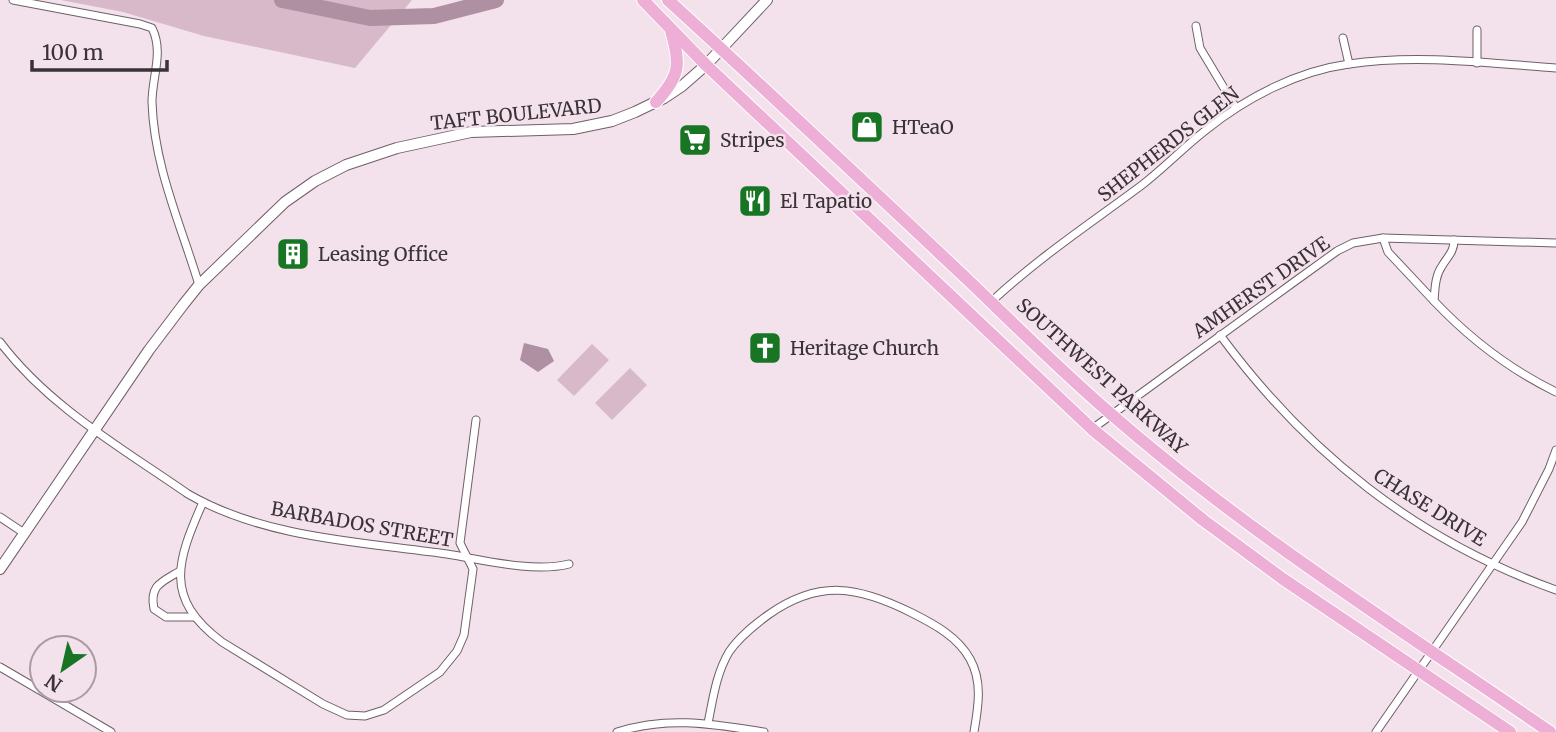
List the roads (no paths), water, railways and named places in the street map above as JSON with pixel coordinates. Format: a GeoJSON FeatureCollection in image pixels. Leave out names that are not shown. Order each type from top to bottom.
{"type":"FeatureCollection","features":[{"type":"Feature","properties":{"kind":"main road","name":"SOUTHWEST PARKWAY"},"geometry":{"type":"LineString","coordinates":[[668,0],[1111,415],[1297,559],[1550,732]]}},
{"type":"Feature","properties":{"kind":"main road"},"geometry":{"type":"LineString","coordinates":[[643,1],[706,65],[1092,429],[1283,579],[1510,732]]}},
{"type":"Feature","properties":{"kind":"main road"},"geometry":{"type":"LineString","coordinates":[[656,102],[668,89],[676,72],[678,54],[670,27]]}},
{"type":"Feature","properties":{"kind":"main road"},"geometry":{"type":"LineString","coordinates":[[830,182],[844,163]]}},
{"type":"Feature","properties":{"kind":"main road"},"geometry":{"type":"LineString","coordinates":[[1183,503],[1197,484]]}},
{"type":"Feature","properties":{"kind":"street"},"geometry":{"type":"LineString","coordinates":[[13,0],[152,28],[159,52],[152,97],[155,141],[169,196],[199,285]]}},
{"type":"Feature","properties":{"kind":"street","name":"TAFT BOULEVARD"},"geometry":{"type":"LineString","coordinates":[[0,569],[149,350],[199,285],[285,202],[315,181],[346,165],[397,148],[471,132],[548,131],[604,122],[635,112],[682,86],[706,65],[767,0]]}},
{"type":"Feature","properties":{"kind":"street"},"geometry":{"type":"LineString","coordinates":[[1196,26],[1200,48],[1236,108]]}},
{"type":"Feature","properties":{"kind":"street"},"geometry":{"type":"LineString","coordinates":[[1476,64],[1477,30]]}},
{"type":"Feature","properties":{"kind":"street"},"geometry":{"type":"LineString","coordinates":[[1343,38],[1349,64]]}},
{"type":"Feature","properties":{"kind":"street","name":"SHEPHERDS GLEN"},"geometry":{"type":"LineString","coordinates":[[991,302],[1051,251],[1156,174],[1206,130],[1236,108],[1284,83],[1325,69],[1390,60],[1556,68]]}},
{"type":"Feature","properties":{"kind":"street"},"geometry":{"type":"LineString","coordinates":[[1382,238],[1388,252],[1474,340],[1531,380],[1556,392]]}},
{"type":"Feature","properties":{"kind":"street","name":"AMHERST DRIVE"},"geometry":{"type":"LineString","coordinates":[[1092,429],[1337,251],[1353,243],[1382,238],[1556,243]]}},
{"type":"Feature","properties":{"kind":"street"},"geometry":{"type":"LineString","coordinates":[[1434,301],[1437,277],[1454,250],[1454,240]]}},
{"type":"Feature","properties":{"kind":"street","name":"CHASE DRIVE"},"geometry":{"type":"LineString","coordinates":[[1220,335],[1249,374],[1304,435],[1382,500],[1494,564],[1556,590]]}},
{"type":"Feature","properties":{"kind":"street","name":"BARBADOS STREET"},"geometry":{"type":"LineString","coordinates":[[0,342],[21,369],[50,396],[95,429],[203,502],[244,519],[305,533],[550,569],[569,564]]}},
{"type":"Feature","properties":{"kind":"street"},"geometry":{"type":"LineString","coordinates":[[203,502],[186,540],[180,571],[184,597],[194,617],[222,642],[323,704],[347,715],[365,716],[384,710],[440,672],[457,651],[464,635],[473,569],[460,543],[476,420]]}},
{"type":"Feature","properties":{"kind":"street"},"geometry":{"type":"LineString","coordinates":[[1376,732],[1494,564],[1534,501],[1556,450]]}},
{"type":"Feature","properties":{"kind":"street"},"geometry":{"type":"LineString","coordinates":[[0,517],[24,533]]}},
{"type":"Feature","properties":{"kind":"street"},"geometry":{"type":"LineString","coordinates":[[180,571],[157,585],[152,597],[154,609],[166,617],[194,617]]}},
{"type":"Feature","properties":{"kind":"street"},"geometry":{"type":"LineString","coordinates":[[708,723],[720,670],[731,650],[750,628],[798,597],[838,589],[868,595],[905,610],[942,629],[963,648],[971,661],[979,699],[974,732]]}},
{"type":"Feature","properties":{"kind":"street"},"geometry":{"type":"LineString","coordinates":[[0,667],[111,732]]}},
{"type":"Feature","properties":{"kind":"street"},"geometry":{"type":"LineString","coordinates":[[617,732],[662,722],[708,723],[764,732]]}},
{"type":"Feature","properties":{"kind":"waterway"},"geometry":{"type":"LineString","coordinates":[[282,0],[370,18],[434,16],[496,0]]}},
{"type":"Feature","properties":{"kind":"place","name":"HTeaO"},"geometry":{"type":"Point","coordinates":[867,127]}},
{"type":"Feature","properties":{"kind":"place","name":"Stripes"},"geometry":{"type":"Point","coordinates":[695,140]}},
{"type":"Feature","properties":{"kind":"place","name":"El Tapatio"},"geometry":{"type":"Point","coordinates":[755,201]}},
{"type":"Feature","properties":{"kind":"place","name":"Leasing Office"},"geometry":{"type":"Point","coordinates":[293,254]}},
{"type":"Feature","properties":{"kind":"place","name":"Heritage Church"},"geometry":{"type":"Point","coordinates":[765,348]}}]}
